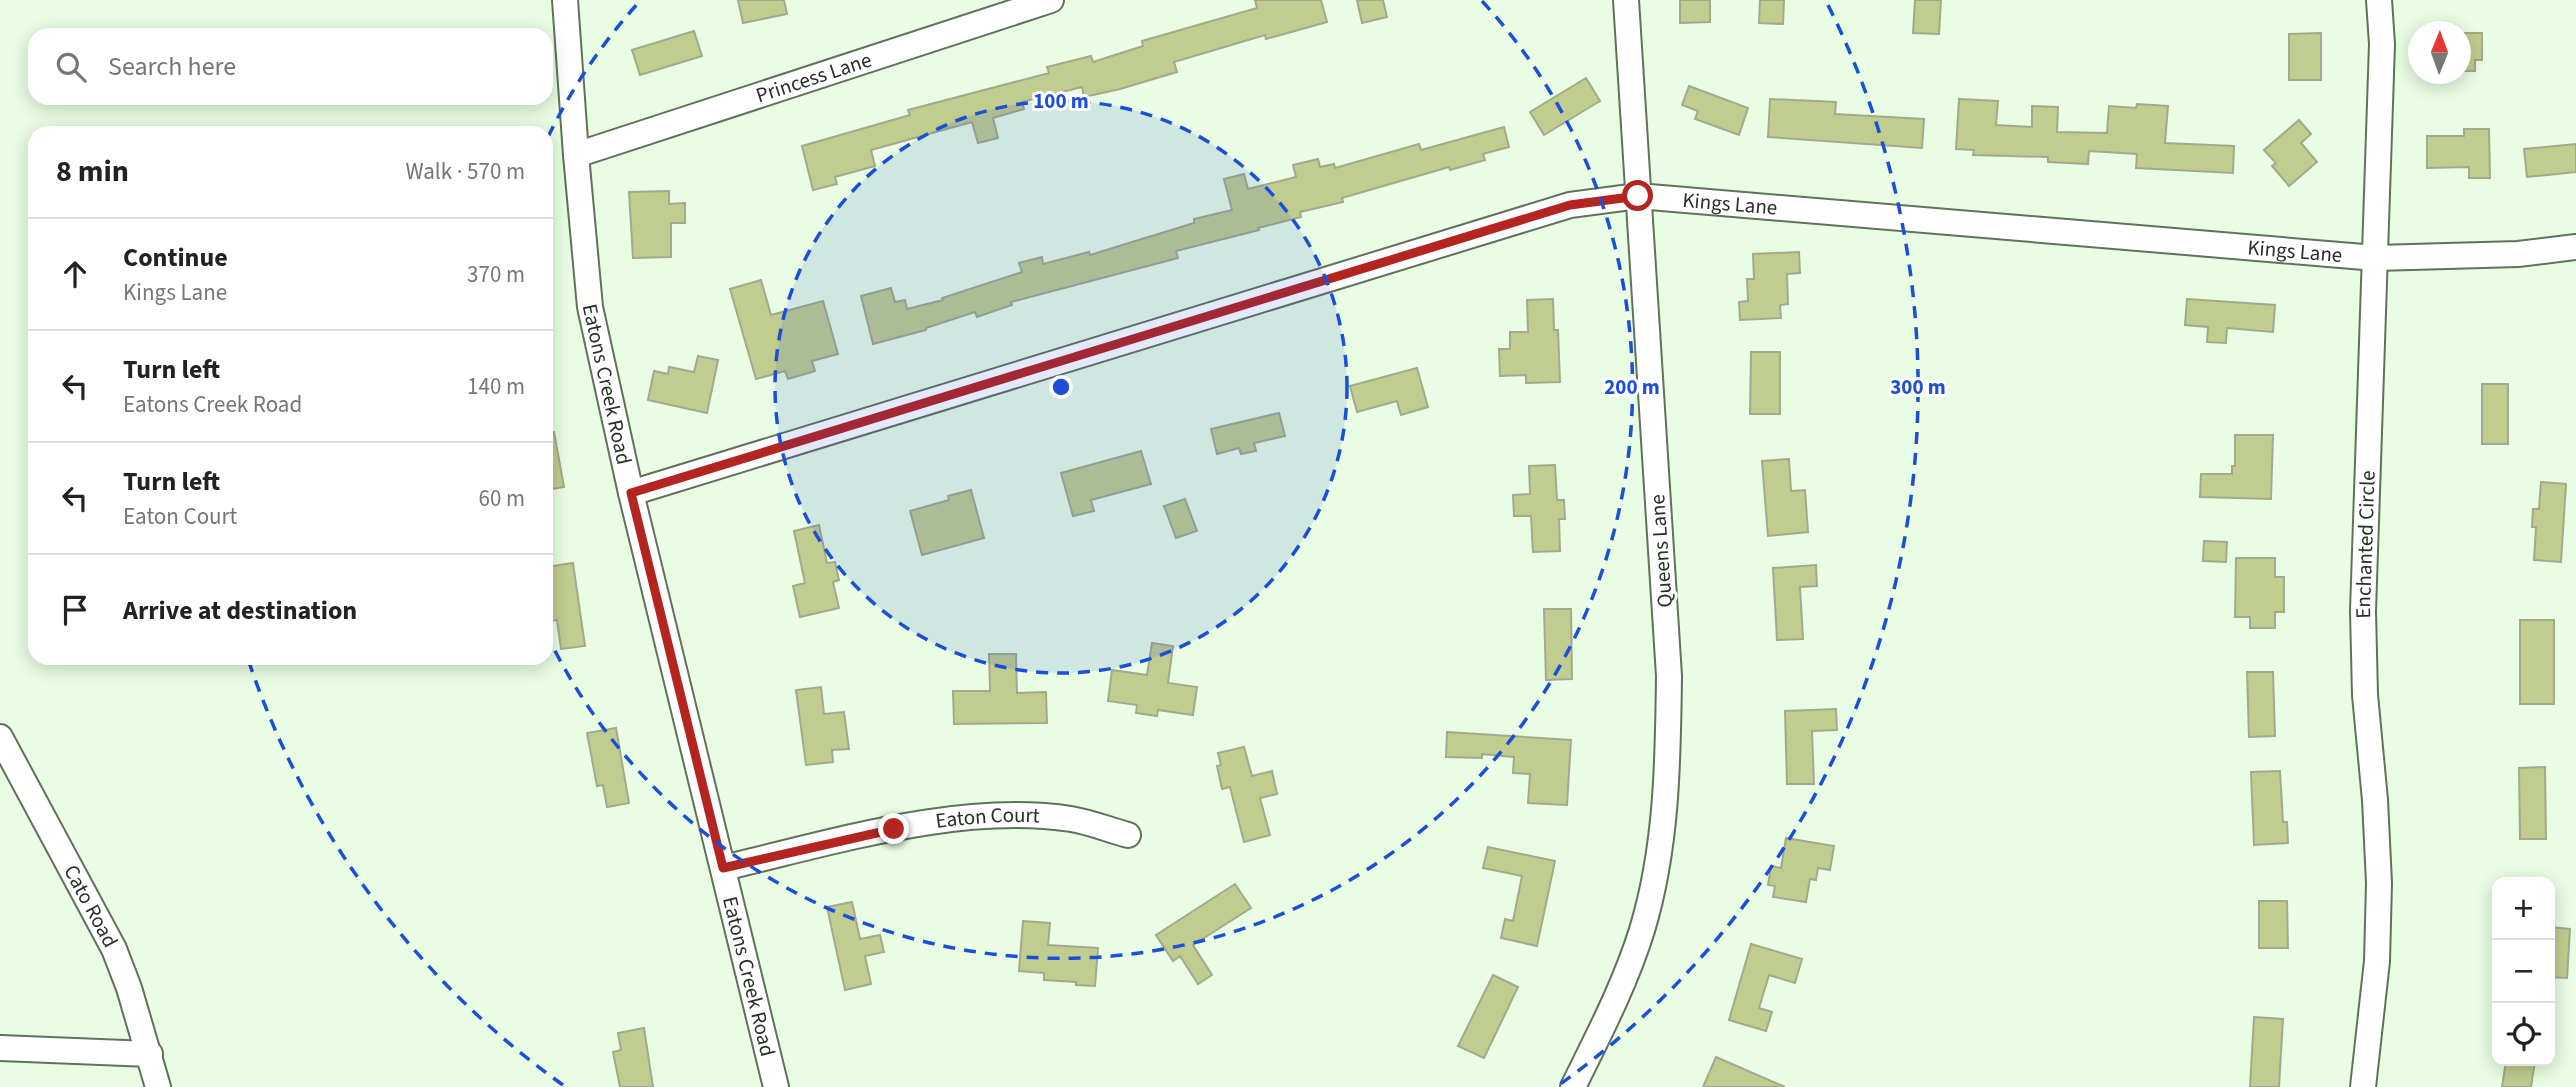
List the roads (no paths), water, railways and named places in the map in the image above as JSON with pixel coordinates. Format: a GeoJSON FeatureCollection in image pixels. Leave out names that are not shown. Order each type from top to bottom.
{"type":"FeatureCollection","features":[{"type":"Feature","properties":{"kind":"street","name":"Eatons Creek Road"},"geometry":{"type":"LineString","coordinates":[[565,0],[590,307],[631,493],[776,1087]]}},
{"type":"Feature","properties":{"kind":"street","name":"Princess Lane"},"geometry":{"type":"LineString","coordinates":[[576,155],[1051,0]]}},
{"type":"Feature","properties":{"kind":"street","name":"Queens Lane"},"geometry":{"type":"LineString","coordinates":[[1573,1087],[1615,999],[1642,930],[1660,852],[1668,767],[1670,676],[1626,0]]}},
{"type":"Feature","properties":{"kind":"street","name":"Enchanted Circle"},"geometry":{"type":"LineString","coordinates":[[2363,1087],[2376,973],[2379,883],[2375,800],[2365,695],[2363,611],[2382,44],[2379,0]]}},
{"type":"Feature","properties":{"kind":"street","name":"Kings Lane"},"geometry":{"type":"LineString","coordinates":[[631,493],[1570,205],[1638,196],[2376,258],[2518,254],[2576,247]]}},
{"type":"Feature","properties":{"kind":"street","name":"Cato Road"},"geometry":{"type":"LineString","coordinates":[[0,737],[114,949],[129,988],[158,1087]]}},
{"type":"Feature","properties":{"kind":"street","name":"Eaton Court"},"geometry":{"type":"LineString","coordinates":[[723,868],[952,818],[1004,816],[1071,819],[1128,835]]}},
{"type":"Feature","properties":{"kind":"street"},"geometry":{"type":"LineString","coordinates":[[0,1048],[150,1054]]}}]}
